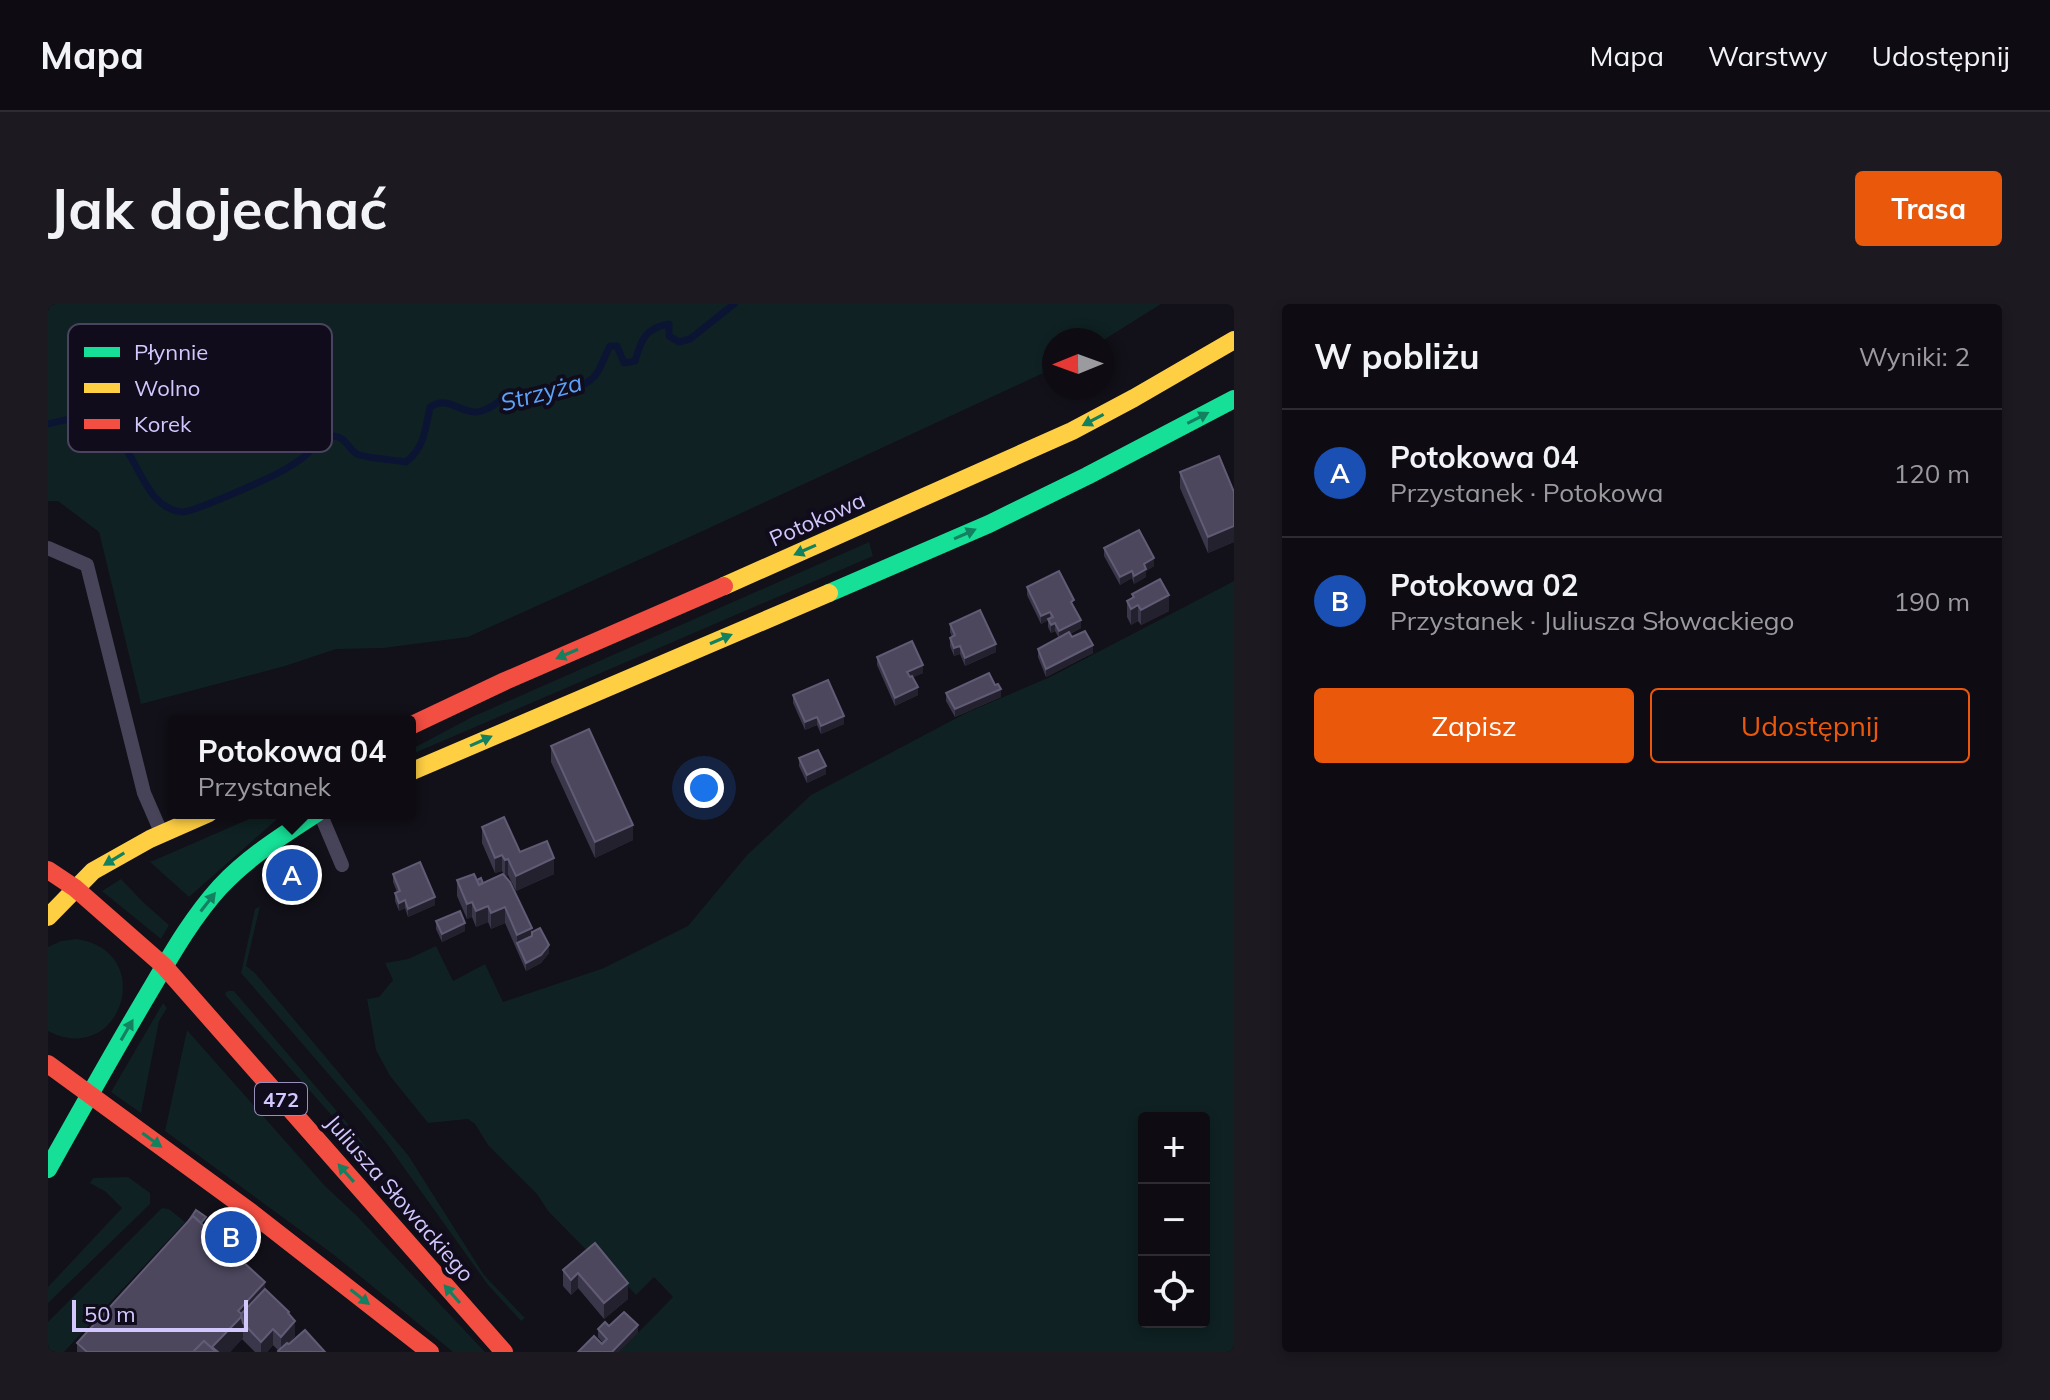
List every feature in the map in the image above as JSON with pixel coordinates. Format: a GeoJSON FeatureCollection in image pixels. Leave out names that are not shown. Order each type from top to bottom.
{"type":"FeatureCollection","features":[{"type":"Feature","properties":{"kind":"main road","name":"Potokowa"},"geometry":{"type":"LineString","coordinates":[[416,723],[505,681],[879,525],[1072,431],[1234,340]]}},
{"type":"Feature","properties":{"kind":"main road"},"geometry":{"type":"LineString","coordinates":[[416,769],[891,560],[1039,500],[1234,399]]}},
{"type":"Feature","properties":{"kind":"main road"},"geometry":{"type":"LineString","coordinates":[[48,917],[93,871],[162,833],[195,819]]}},
{"type":"Feature","properties":{"kind":"main road"},"geometry":{"type":"LineString","coordinates":[[48,1169],[190,926],[219,888],[271,842],[308,819]]}},
{"type":"Feature","properties":{"kind":"main road","name":"472"},"geometry":{"type":"LineString","coordinates":[[48,870],[75,888],[164,966]]}},
{"type":"Feature","properties":{"kind":"main road","name":"Juliusza Słowackiego"},"geometry":{"type":"LineString","coordinates":[[164,966],[504,1352]]}},
{"type":"Feature","properties":{"kind":"main road"},"geometry":{"type":"LineString","coordinates":[[48,1064],[252,1213],[430,1352]]}},
{"type":"Feature","properties":{"kind":"lane"},"geometry":{"type":"LineString","coordinates":[[48,548],[87,565],[144,793],[162,833]]}},
{"type":"Feature","properties":{"kind":"lane"},"geometry":{"type":"LineString","coordinates":[[321,819],[342,865]]}},
{"type":"Feature","properties":{"kind":"shaded area"},"geometry":{"type":"Polygon","coordinates":[[[48,304],[1161,304],[1114,333],[1114,328],[1042,328],[1042,374],[468,637],[383,648],[336,649],[285,666],[141,704],[99,532],[58,501],[48,501],[48,304]]]}},
{"type":"Feature","properties":{"kind":"shaded area"},"geometry":{"type":"Polygon","coordinates":[[[869,542],[873,556],[416,752],[416,747],[472,717],[869,542]]]}},
{"type":"Feature","properties":{"kind":"shaded area"},"geometry":{"type":"Polygon","coordinates":[[[1234,581],[1234,1352],[619,1352],[673,1297],[654,1277],[636,1295],[599,1256],[595,1259],[548,1211],[537,1194],[488,1145],[475,1124],[468,1119],[428,1123],[390,1076],[376,1050],[367,999],[379,997],[393,980],[385,963],[408,959],[436,946],[453,981],[485,964],[503,1002],[604,968],[688,926],[747,855],[811,795],[966,713],[1050,677],[1234,581]]]}},
{"type":"Feature","properties":{"kind":"shaded area"},"geometry":{"type":"Polygon","coordinates":[[[249,819],[277,819],[189,897],[150,862],[249,819]]]}},
{"type":"Feature","properties":{"kind":"shaded area"},"geometry":{"type":"Polygon","coordinates":[[[121,879],[169,925],[161,939],[102,891],[121,879]]]}},
{"type":"Feature","properties":{"kind":"shaded area"},"geometry":{"type":"Polygon","coordinates":[[[260,906],[246,966],[408,1155],[484,1275],[525,1318],[521,1321],[488,1285],[363,1114],[241,973],[255,909],[260,906]]]}},
{"type":"Feature","properties":{"kind":"shaded area"},"geometry":{"type":"Polygon","coordinates":[[[77,939],[102,948],[117,964],[123,984],[120,1004],[110,1022],[94,1034],[73,1038],[48,1031],[48,947],[77,939]]]}},
{"type":"Feature","properties":{"kind":"shaded area"},"geometry":{"type":"Polygon","coordinates":[[[228,991],[234,991],[353,1130],[454,1268],[431,1245],[357,1144],[226,996],[228,991]]]}},
{"type":"Feature","properties":{"kind":"shaded area"},"geometry":{"type":"Polygon","coordinates":[[[163,1003],[167,1008],[159,1021],[141,1113],[111,1092],[163,1003]]]}},
{"type":"Feature","properties":{"kind":"shaded area"},"geometry":{"type":"Polygon","coordinates":[[[187,1030],[325,1186],[485,1352],[453,1352],[334,1255],[165,1131],[187,1030]]]}},
{"type":"Feature","properties":{"kind":"shaded area"},"geometry":{"type":"Polygon","coordinates":[[[128,1177],[150,1193],[150,1204],[48,1303],[48,1287],[122,1208],[106,1192],[90,1183],[93,1178],[128,1177]]]}},
{"type":"Feature","properties":{"kind":"shaded area"},"geometry":{"type":"Polygon","coordinates":[[[162,1208],[169,1209],[185,1222],[64,1352],[48,1352],[48,1322],[162,1208]]]}},
{"type":"Feature","properties":{"kind":"building"},"geometry":{"type":"Polygon","coordinates":[[[1219,456],[1234,492],[1234,526],[1208,537],[1180,472],[1219,456]]]}},
{"type":"Feature","properties":{"kind":"building"},"geometry":{"type":"Polygon","coordinates":[[[1139,530],[1154,558],[1144,564],[1146,569],[1134,576],[1132,571],[1120,577],[1104,548],[1139,530]]]}},
{"type":"Feature","properties":{"kind":"building"},"geometry":{"type":"Polygon","coordinates":[[[1059,571],[1081,620],[1059,631],[1055,623],[1051,625],[1048,619],[1053,617],[1050,612],[1041,616],[1027,587],[1059,571]]]}},
{"type":"Feature","properties":{"kind":"building"},"geometry":{"type":"Polygon","coordinates":[[[1160,579],[1169,595],[1141,610],[1138,605],[1131,609],[1127,601],[1134,597],[1132,594],[1160,579]]]}},
{"type":"Feature","properties":{"kind":"building"},"geometry":{"type":"Polygon","coordinates":[[[980,610],[996,644],[965,658],[960,646],[954,648],[950,638],[955,635],[950,624],[980,610]]]}},
{"type":"Feature","properties":{"kind":"building"},"geometry":{"type":"Polygon","coordinates":[[[1085,631],[1093,645],[1046,669],[1038,649],[1069,632],[1072,637],[1085,631]]]}},
{"type":"Feature","properties":{"kind":"building"},"geometry":{"type":"Polygon","coordinates":[[[912,641],[923,665],[907,672],[918,687],[895,698],[877,657],[912,641]]]}},
{"type":"Feature","properties":{"kind":"building"},"geometry":{"type":"Polygon","coordinates":[[[989,673],[1001,689],[955,709],[946,693],[989,673]]]}},
{"type":"Feature","properties":{"kind":"building"},"geometry":{"type":"Polygon","coordinates":[[[828,680],[844,716],[821,726],[817,717],[805,722],[793,695],[828,680]]]}},
{"type":"Feature","properties":{"kind":"building"},"geometry":{"type":"Polygon","coordinates":[[[589,729],[633,825],[595,842],[551,746],[589,729]]]}},
{"type":"Feature","properties":{"kind":"building"},"geometry":{"type":"Polygon","coordinates":[[[818,750],[826,766],[807,775],[799,758],[818,750]]]}},
{"type":"Feature","properties":{"kind":"building"},"geometry":{"type":"Polygon","coordinates":[[[504,817],[520,852],[547,841],[554,858],[516,876],[508,859],[505,860],[502,855],[495,858],[482,827],[504,817]]]}},
{"type":"Feature","properties":{"kind":"building"},"geometry":{"type":"Polygon","coordinates":[[[420,862],[435,897],[408,909],[405,900],[399,903],[395,893],[400,891],[393,874],[420,862]]]}},
{"type":"Feature","properties":{"kind":"building"},"geometry":{"type":"Polygon","coordinates":[[[474,874],[479,885],[503,874],[532,928],[517,935],[505,907],[491,913],[488,906],[476,911],[472,902],[467,904],[457,880],[474,874]]]}},
{"type":"Feature","properties":{"kind":"building"},"geometry":{"type":"Polygon","coordinates":[[[460,911],[465,923],[442,934],[436,921],[460,911]]]}},
{"type":"Feature","properties":{"kind":"building"},"geometry":{"type":"Polygon","coordinates":[[[540,928],[549,945],[541,955],[526,963],[517,943],[540,928]]]}},
{"type":"Feature","properties":{"kind":"building"},"geometry":{"type":"Polygon","coordinates":[[[196,1210],[206,1217],[201,1223],[193,1216],[190,1219],[196,1210]]]}},
{"type":"Feature","properties":{"kind":"building"},"geometry":{"type":"Polygon","coordinates":[[[193,1216],[265,1282],[238,1311],[243,1315],[212,1347],[218,1352],[204,1341],[193,1352],[87,1352],[77,1343],[193,1216]]]}},
{"type":"Feature","properties":{"kind":"building"},"geometry":{"type":"Polygon","coordinates":[[[595,1243],[628,1283],[604,1303],[578,1273],[571,1280],[563,1270],[595,1243]]]}},
{"type":"Feature","properties":{"kind":"building"},"geometry":{"type":"Polygon","coordinates":[[[265,1289],[295,1321],[281,1337],[273,1329],[261,1342],[243,1323],[241,1314],[265,1289]]]}},
{"type":"Feature","properties":{"kind":"building"},"geometry":{"type":"Polygon","coordinates":[[[624,1312],[638,1325],[612,1352],[578,1352],[594,1336],[602,1344],[607,1339],[598,1329],[605,1322],[609,1326],[624,1312]]]}},
{"type":"Feature","properties":{"kind":"building"},"geometry":{"type":"Polygon","coordinates":[[[305,1330],[325,1352],[278,1351],[289,1344],[305,1330]]]}},
{"type":"Feature","properties":{"kind":"building"},"geometry":{"type":"Polygon","coordinates":[[[204,1341],[216,1352],[193,1352],[204,1341]]]}},
{"type":"Feature","properties":{"kind":"waterway","name":"Strzyża"},"geometry":{"type":"LineString","coordinates":[[332,436],[341,438],[361,455],[406,462],[421,444],[430,407],[443,403],[477,412],[513,394],[571,389],[593,378],[610,346],[617,346],[624,363],[635,361],[642,341],[654,329],[669,324],[669,336],[679,342],[690,339],[734,304]]}},
{"type":"Feature","properties":{"kind":"waterway","name":"Strzyża"},"geometry":{"type":"LineString","coordinates":[[48,424],[68,419]]}},
{"type":"Feature","properties":{"kind":"waterway","name":"Strzyża"},"geometry":{"type":"LineString","coordinates":[[128,452],[155,497],[167,507],[182,512],[216,501],[277,474],[310,452]]}},
{"type":"Feature","properties":{"kind":"traffic: fast"},"geometry":{"type":"LineString","coordinates":[[829,593],[989,524],[1234,399]]}},
{"type":"Feature","properties":{"kind":"traffic: fast"},"geometry":{"type":"LineString","coordinates":[[48,1169],[135,1015],[200,912],[242,866],[308,819]]}},
{"type":"Feature","properties":{"kind":"traffic: slow"},"geometry":{"type":"LineString","coordinates":[[724,586],[1072,431],[1234,340]]}},
{"type":"Feature","properties":{"kind":"traffic: slow"},"geometry":{"type":"LineString","coordinates":[[416,769],[829,593]]}},
{"type":"Feature","properties":{"kind":"traffic: slow"},"geometry":{"type":"LineString","coordinates":[[48,917],[93,871],[150,839],[195,819]]}},
{"type":"Feature","properties":{"kind":"traffic: jam"},"geometry":{"type":"LineString","coordinates":[[416,723],[724,586]]}},
{"type":"Feature","properties":{"kind":"traffic: jam"},"geometry":{"type":"LineString","coordinates":[[48,870],[75,888],[164,966],[504,1352]]}},
{"type":"Feature","properties":{"kind":"traffic: jam"},"geometry":{"type":"LineString","coordinates":[[48,1064],[252,1213],[430,1352]]}},
{"type":"Feature","properties":{"kind":"place","name":"Potokowa 04"},"geometry":{"type":"Point","coordinates":[292,875]}},
{"type":"Feature","properties":{"kind":"place","name":"Potokowa 02"},"geometry":{"type":"Point","coordinates":[231,1237]}}]}
